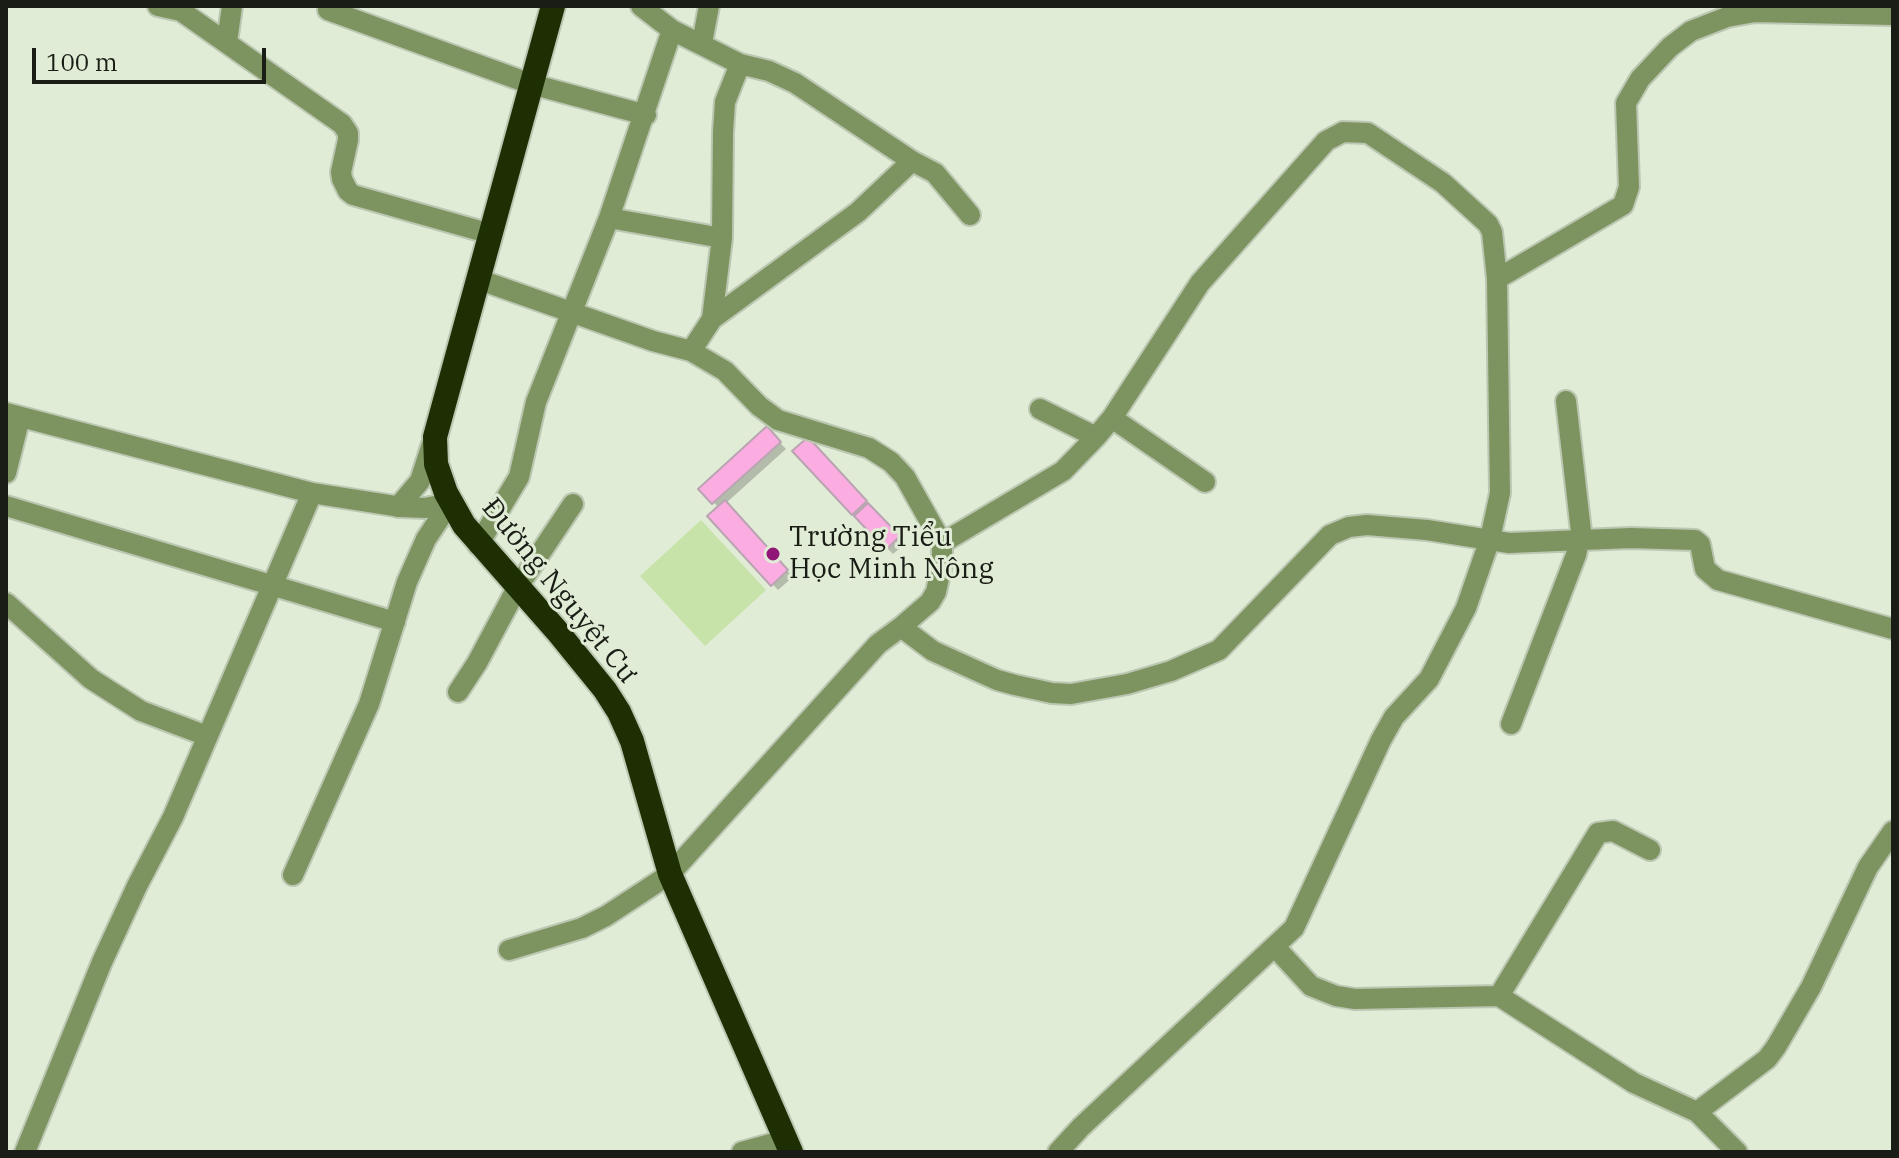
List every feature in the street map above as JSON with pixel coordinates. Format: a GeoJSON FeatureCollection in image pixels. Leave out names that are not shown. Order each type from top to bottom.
{"type":"FeatureCollection","features":[{"type":"Feature","properties":{"kind":"highway","name":"Đường Nguyệt Cư"},"geometry":{"type":"LineString","coordinates":[[553,6],[435,437],[436,464],[450,503],[478,545],[557,631],[619,712],[632,741],[670,874],[788,1146]]}},
{"type":"Feature","properties":{"kind":"street"},"geometry":{"type":"LineString","coordinates":[[158,6],[181,11],[345,127],[348,140],[342,179],[353,195],[491,234]]}},
{"type":"Feature","properties":{"kind":"street"},"geometry":{"type":"LineString","coordinates":[[227,42],[232,6]]}},
{"type":"Feature","properties":{"kind":"street"},"geometry":{"type":"LineString","coordinates":[[641,6],[672,30],[740,64],[769,71],[795,83],[935,173],[970,215]]}},
{"type":"Feature","properties":{"kind":"street"},"geometry":{"type":"LineString","coordinates":[[702,43],[709,6]]}},
{"type":"Feature","properties":{"kind":"street"},"geometry":{"type":"LineString","coordinates":[[328,10],[531,84],[646,115]]}},
{"type":"Feature","properties":{"kind":"street"},"geometry":{"type":"LineString","coordinates":[[1497,279],[1623,205],[1629,187],[1626,103],[1640,79],[1670,47],[1691,31],[1727,17],[1755,12],[1893,15]]}},
{"type":"Feature","properties":{"kind":"street"},"geometry":{"type":"LineString","coordinates":[[478,545],[519,477],[536,402],[609,218],[672,30]]}},
{"type":"Feature","properties":{"kind":"street"},"geometry":{"type":"LineString","coordinates":[[712,319],[722,238],[725,102],[740,64]]}},
{"type":"Feature","properties":{"kind":"street"},"geometry":{"type":"LineString","coordinates":[[942,543],[1063,471],[1096,437],[1112,418],[1200,283],[1326,141],[1343,132],[1368,133],[1443,183],[1483,218],[1492,232],[1497,279],[1500,493],[1490,539],[1466,608],[1429,679],[1394,717],[1294,928],[1058,1152]]}},
{"type":"Feature","properties":{"kind":"street"},"geometry":{"type":"LineString","coordinates":[[691,351],[712,319],[858,212],[912,161]]}},
{"type":"Feature","properties":{"kind":"street"},"geometry":{"type":"LineString","coordinates":[[609,218],[722,238]]}},
{"type":"Feature","properties":{"kind":"street"},"geometry":{"type":"LineString","coordinates":[[480,280],[691,351],[725,371],[759,406],[778,420],[863,446],[891,462],[905,477],[942,543],[942,564],[936,592],[930,602],[878,644],[670,874],[582,928],[509,950]]}},
{"type":"Feature","properties":{"kind":"street"},"geometry":{"type":"LineString","coordinates":[[1511,724],[1580,540],[1566,401]]}},
{"type":"Feature","properties":{"kind":"street"},"geometry":{"type":"LineString","coordinates":[[1040,409],[1096,437]]}},
{"type":"Feature","properties":{"kind":"street"},"geometry":{"type":"LineString","coordinates":[[6,473],[13,415],[312,493],[398,507],[425,508],[450,503]]}},
{"type":"Feature","properties":{"kind":"street"},"geometry":{"type":"LineString","coordinates":[[1112,418],[1205,482]]}},
{"type":"Feature","properties":{"kind":"street"},"geometry":{"type":"LineString","coordinates":[[398,507],[420,481],[435,437]]}},
{"type":"Feature","properties":{"kind":"street"},"geometry":{"type":"LineString","coordinates":[[25,1152],[102,962],[173,817],[312,493]]}},
{"type":"Feature","properties":{"kind":"street"},"geometry":{"type":"LineString","coordinates":[[293,875],[369,704],[407,582],[426,539],[450,503]]}},
{"type":"Feature","properties":{"kind":"street"},"geometry":{"type":"LineString","coordinates":[[458,692],[517,588],[573,504]]}},
{"type":"Feature","properties":{"kind":"street"},"geometry":{"type":"LineString","coordinates":[[6,506],[395,622]]}},
{"type":"Feature","properties":{"kind":"street"},"geometry":{"type":"LineString","coordinates":[[901,627],[933,651],[997,680],[1052,693],[1095,691],[1171,671],[1219,650],[1249,622],[1315,548],[1338,531],[1367,525],[1530,543],[1631,538],[1695,540],[1700,544],[1705,569],[1718,580],[1893,629]]}},
{"type":"Feature","properties":{"kind":"street"},"geometry":{"type":"LineString","coordinates":[[6,603],[91,679],[141,711],[207,736]]}},
{"type":"Feature","properties":{"kind":"street"},"geometry":{"type":"LineString","coordinates":[[1499,996],[1598,833],[1613,831],[1650,850]]}},
{"type":"Feature","properties":{"kind":"street"},"geometry":{"type":"LineString","coordinates":[[1697,1112],[1767,1059],[1776,1047],[1811,987],[1868,867],[1893,831]]}},
{"type":"Feature","properties":{"kind":"street"},"geometry":{"type":"LineString","coordinates":[[1275,947],[1311,986],[1336,996],[1355,999],[1499,996],[1634,1083],[1697,1112],[1737,1152]]}},
{"type":"Feature","properties":{"kind":"street"},"geometry":{"type":"LineString","coordinates":[[742,1152],[788,1146]]}},
{"type":"Feature","properties":{"kind":"green space"},"geometry":{"type":"Polygon","coordinates":[[[701,520],[766,590],[705,646],[640,576],[701,520]]]}},
{"type":"Feature","properties":{"kind":"building"},"geometry":{"type":"Polygon","coordinates":[[[767,426],[781,442],[712,504],[698,489],[767,426]]]}},
{"type":"Feature","properties":{"kind":"building"},"geometry":{"type":"Polygon","coordinates":[[[808,437],[867,501],[852,515],[792,451],[808,437]]]}},
{"type":"Feature","properties":{"kind":"building"},"geometry":{"type":"Polygon","coordinates":[[[725,500],[788,570],[771,586],[707,516],[725,500]]]}},
{"type":"Feature","properties":{"kind":"building"},"geometry":{"type":"Polygon","coordinates":[[[868,503],[900,536],[886,550],[854,516],[868,503]]]}},
{"type":"Feature","properties":{"kind":"place","name":"Trường Tiểu Học Minh Nông"},"geometry":{"type":"Point","coordinates":[773,554]}}]}
